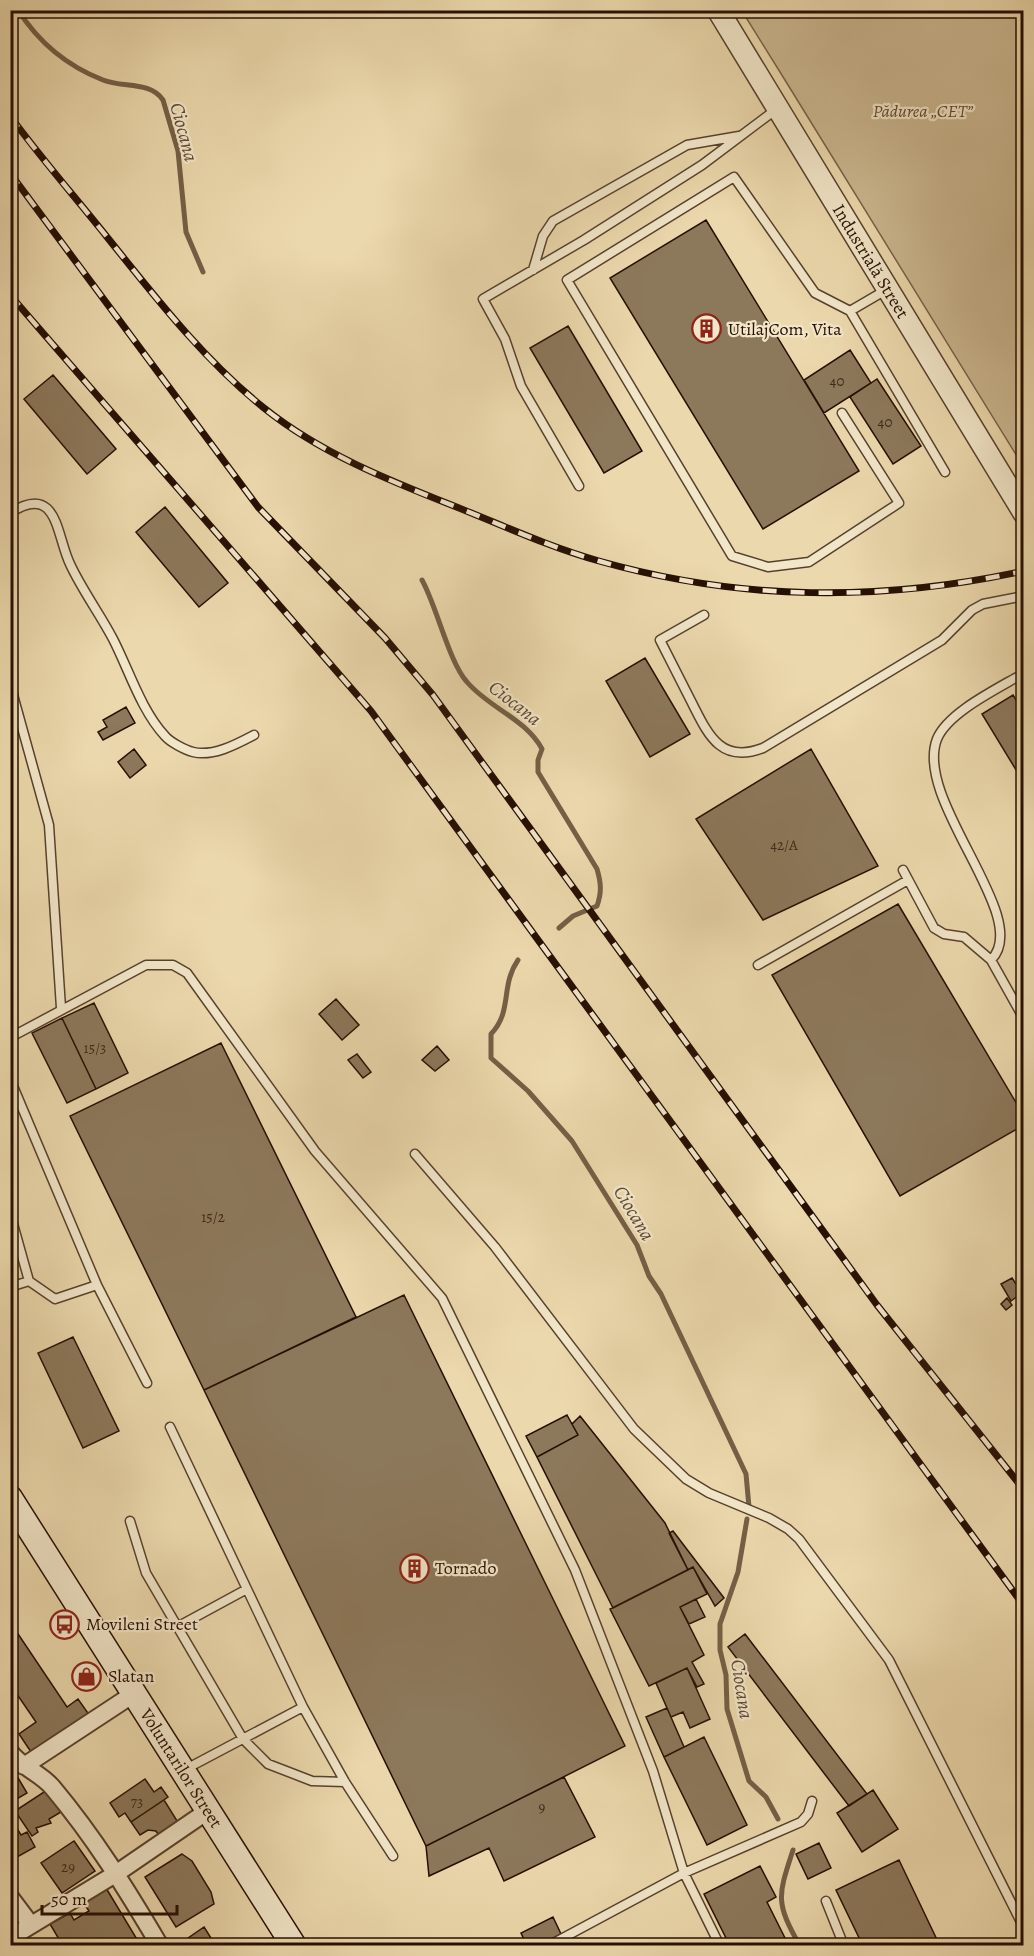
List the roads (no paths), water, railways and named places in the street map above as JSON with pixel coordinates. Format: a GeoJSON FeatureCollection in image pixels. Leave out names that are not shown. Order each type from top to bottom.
{"type":"FeatureCollection","features":[{"type":"Feature","properties":{"kind":"main road","name":"Voluntarilor Street"},"geometry":{"type":"LineString","coordinates":[[10,1498],[294,1946]]}},
{"type":"Feature","properties":{"kind":"street","name":"Industrială Street"},"geometry":{"type":"LineString","coordinates":[[718,10],[1023,513]]}},
{"type":"Feature","properties":{"kind":"street"},"geometry":{"type":"LineString","coordinates":[[24,1766],[135,1693]]}},
{"type":"Feature","properties":{"kind":"street"},"geometry":{"type":"LineString","coordinates":[[10,1752],[24,1766],[47,1780],[79,1819],[117,1873],[160,1946]]}},
{"type":"Feature","properties":{"kind":"street"},"geometry":{"type":"LineString","coordinates":[[10,1938],[117,1873],[209,1810]]}},
{"type":"Feature","properties":{"kind":"street"},"geometry":{"type":"LineString","coordinates":[[10,1897],[31,1925]]}},
{"type":"Feature","properties":{"kind":"lane"},"geometry":{"type":"LineString","coordinates":[[579,486],[521,386],[505,339],[483,299],[702,165],[778,107]]}},
{"type":"Feature","properties":{"kind":"lane"},"geometry":{"type":"LineString","coordinates":[[533,270],[543,236],[553,221],[687,145],[741,136]]}},
{"type":"Feature","properties":{"kind":"lane"},"geometry":{"type":"LineString","coordinates":[[842,413],[899,502],[808,562],[768,567],[732,556],[567,280],[734,177],[814,293],[850,311],[945,472]]}},
{"type":"Feature","properties":{"kind":"lane"},"geometry":{"type":"LineString","coordinates":[[850,311],[886,290]]}},
{"type":"Feature","properties":{"kind":"lane"},"geometry":{"type":"LineString","coordinates":[[10,513],[32,504],[45,506],[52,513],[69,563],[108,631],[138,693],[166,737],[193,752],[210,752],[234,745],[254,735]]}},
{"type":"Feature","properties":{"kind":"lane"},"geometry":{"type":"LineString","coordinates":[[704,615],[660,640],[708,734],[728,751],[749,753],[763,748],[942,640],[972,610],[983,604],[1023,596]]}},
{"type":"Feature","properties":{"kind":"lane"},"geometry":{"type":"LineString","coordinates":[[991,960],[1002,948],[1005,933],[1002,911],[943,797],[934,767],[934,753],[937,739],[956,715],[1023,673]]}},
{"type":"Feature","properties":{"kind":"lane"},"geometry":{"type":"LineString","coordinates":[[10,684],[49,825],[61,1008]]}},
{"type":"Feature","properties":{"kind":"lane"},"geometry":{"type":"LineString","coordinates":[[903,870],[934,928],[944,934],[964,937],[991,960],[1023,1019]]}},
{"type":"Feature","properties":{"kind":"lane"},"geometry":{"type":"LineString","coordinates":[[758,965],[908,880]]}},
{"type":"Feature","properties":{"kind":"lane"},"geometry":{"type":"LineString","coordinates":[[10,1044],[13,1036],[61,1008],[146,965],[173,965],[187,973],[315,1152],[442,1298],[575,1570],[653,1771],[684,1874],[720,1946]]}},
{"type":"Feature","properties":{"kind":"lane"},"geometry":{"type":"LineString","coordinates":[[10,1079],[97,1285],[147,1383]]}},
{"type":"Feature","properties":{"kind":"lane"},"geometry":{"type":"LineString","coordinates":[[416,1155],[495,1247],[634,1429],[686,1479],[709,1493],[769,1518],[800,1539],[889,1660],[1023,1928]]}},
{"type":"Feature","properties":{"kind":"lane"},"geometry":{"type":"LineString","coordinates":[[10,1213],[29,1281],[55,1299],[97,1285]]}},
{"type":"Feature","properties":{"kind":"lane"},"geometry":{"type":"LineString","coordinates":[[10,1287],[29,1281]]}},
{"type":"Feature","properties":{"kind":"lane"},"geometry":{"type":"LineString","coordinates":[[170,1427],[303,1707],[345,1782],[393,1856]]}},
{"type":"Feature","properties":{"kind":"lane"},"geometry":{"type":"LineString","coordinates":[[130,1521],[146,1573],[243,1739],[268,1764],[312,1781],[345,1782]]}},
{"type":"Feature","properties":{"kind":"lane"},"geometry":{"type":"LineString","coordinates":[[177,1627],[247,1589]]}},
{"type":"Feature","properties":{"kind":"lane"},"geometry":{"type":"LineString","coordinates":[[183,1771],[303,1707]]}},
{"type":"Feature","properties":{"kind":"lane"},"geometry":{"type":"LineString","coordinates":[[548,1946],[684,1874],[801,1822],[808,1814],[812,1801]]}},
{"type":"Feature","properties":{"kind":"lane"},"geometry":{"type":"LineString","coordinates":[[826,1901],[844,1946]]}},
{"type":"Feature","properties":{"kind":"waterway","name":"Ciocana"},"geometry":{"type":"LineString","coordinates":[[18,10],[45,43],[77,68],[103,80],[144,87],[158,94],[163,100],[178,151],[186,232],[203,272]]}},
{"type":"Feature","properties":{"kind":"waterway","name":"Ciocana"},"geometry":{"type":"LineString","coordinates":[[422,580],[454,661],[467,682],[517,721],[542,749],[538,760],[538,772],[597,869],[600,888],[597,906],[573,916],[559,928]]}},
{"type":"Feature","properties":{"kind":"waterway","name":"Ciocana"},"geometry":{"type":"LineString","coordinates":[[518,960],[509,979],[502,1016],[491,1034],[491,1058],[528,1091],[572,1141],[637,1245],[649,1276],[661,1294],[746,1474],[749,1507]]}},
{"type":"Feature","properties":{"kind":"waterway","name":"Ciocana"},"geometry":{"type":"LineString","coordinates":[[747,1519],[738,1572],[720,1624],[720,1650],[726,1675],[727,1709],[749,1781],[766,1797],[778,1819]]}},
{"type":"Feature","properties":{"kind":"waterway","name":"Ciocana"},"geometry":{"type":"LineString","coordinates":[[793,1850],[784,1878],[782,1899],[786,1919],[800,1946]]}},
{"type":"Feature","properties":{"kind":"railway"},"geometry":{"type":"LineString","coordinates":[[10,116],[162,305],[200,348],[264,408],[308,439],[355,464],[562,549],[652,574],[705,584],[811,593],[864,592],[917,588],[1024,571]]}},
{"type":"Feature","properties":{"kind":"railway"},"geometry":{"type":"LineString","coordinates":[[10,173],[258,507],[385,638],[433,695],[877,1305],[1024,1490]]}},
{"type":"Feature","properties":{"kind":"railway"},"geometry":{"type":"LineString","coordinates":[[10,295],[371,711],[1024,1606]]}},
{"type":"Feature","properties":{"kind":"place","name":"UtilajCom, Vita"},"geometry":{"type":"Point","coordinates":[707,329]}},
{"type":"Feature","properties":{"kind":"place","name":"Tornado"},"geometry":{"type":"Point","coordinates":[414,1568]}},
{"type":"Feature","properties":{"kind":"place","name":"Movileni Street"},"geometry":{"type":"Point","coordinates":[65,1624]}},
{"type":"Feature","properties":{"kind":"place","name":"Slatan"},"geometry":{"type":"Point","coordinates":[87,1676]}},
{"type":"Feature","properties":{"kind":"park label","name":"Pădurea „CET”"},"geometry":{"type":"Point","coordinates":[923,111]}}]}
